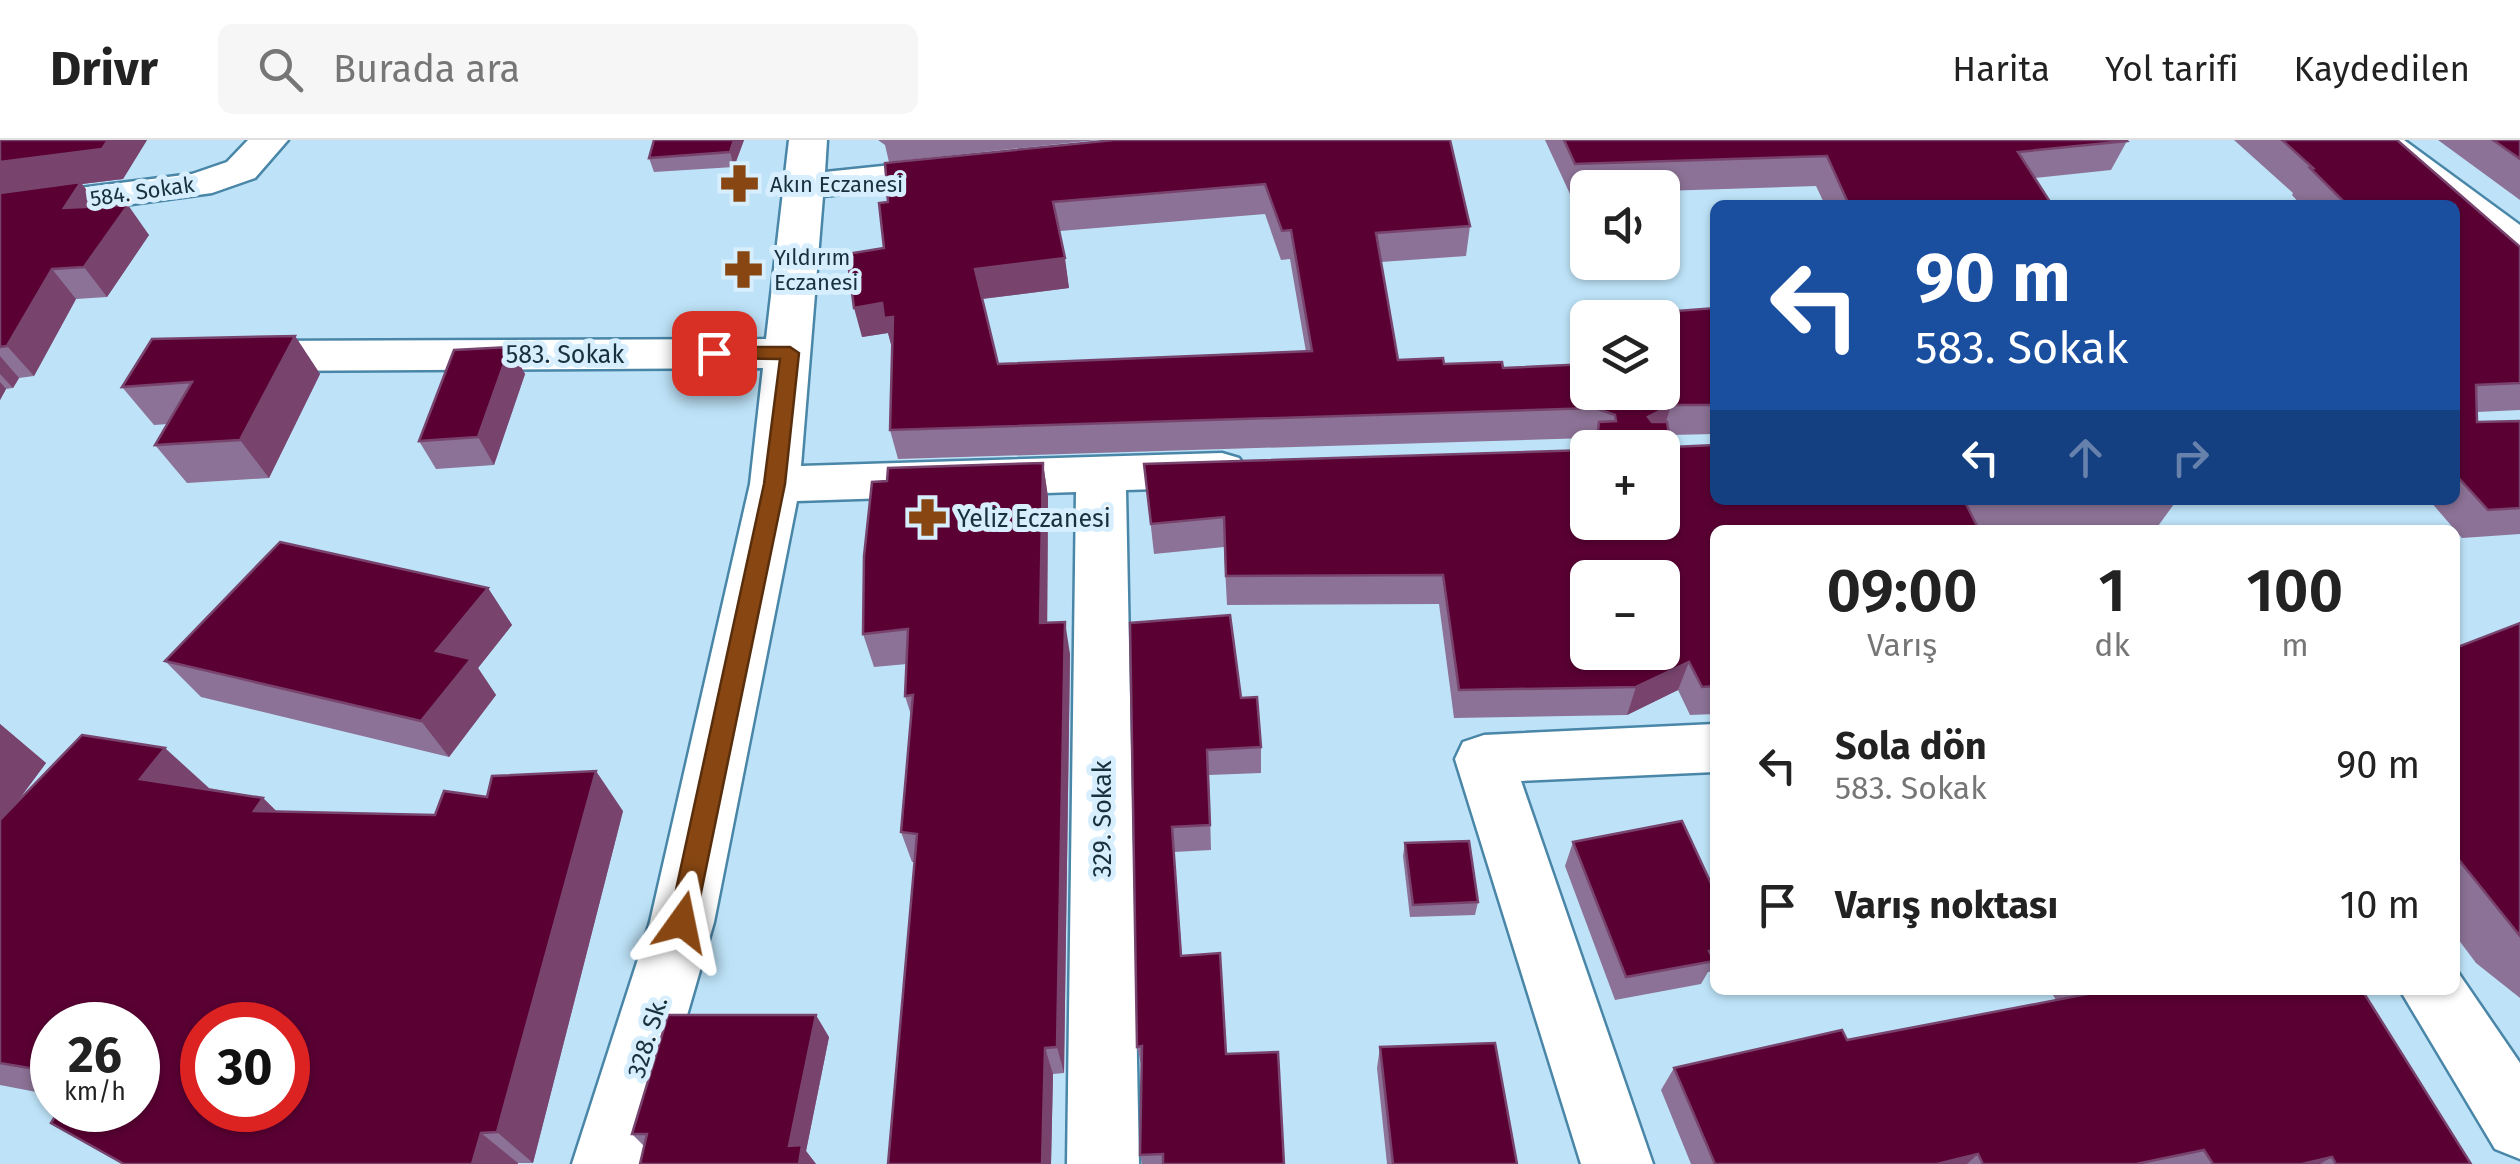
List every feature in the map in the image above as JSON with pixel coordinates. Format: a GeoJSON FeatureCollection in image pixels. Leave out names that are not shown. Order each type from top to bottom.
{"type":"FeatureCollection","features":[{"type":"Feature","properties":{"kind":"street","name":"584. Sokak"},"geometry":{"type":"LineString","coordinates":[[0,210],[198,185],[241,170],[269,140]]}},
{"type":"Feature","properties":{"kind":"street"},"geometry":{"type":"LineString","coordinates":[[2378,140],[2459,200]]}},
{"type":"Feature","properties":{"kind":"street"},"geometry":{"type":"LineString","coordinates":[[806,163],[996,166]]}},
{"type":"Feature","properties":{"kind":"street","name":"328. Sk."},"geometry":{"type":"LineString","coordinates":[[608,1164],[682,922],[775,484],[806,163]]}},
{"type":"Feature","properties":{"kind":"street"},"geometry":{"type":"LineString","coordinates":[[2460,200],[2519,244]]}},
{"type":"Feature","properties":{"kind":"street","name":"583. Sokak"},"geometry":{"type":"LineString","coordinates":[[221,356],[790,353]]}},
{"type":"Feature","properties":{"kind":"street"},"geometry":{"type":"LineString","coordinates":[[775,484],[1276,468]]}},
{"type":"Feature","properties":{"kind":"street","name":"329. Sokak"},"geometry":{"type":"LineString","coordinates":[[1102,474],[1103,1164]]}},
{"type":"Feature","properties":{"kind":"street"},"geometry":{"type":"LineString","coordinates":[[1617,1164],[1484,759],[1710,748]]}},
{"type":"Feature","properties":{"kind":"street"},"geometry":{"type":"LineString","coordinates":[[2436,995],[2520,1124]]}},
{"type":"Feature","properties":{"kind":"building"},"geometry":{"type":"Polygon","coordinates":[[[0,140],[108,140],[102,149],[0,162],[0,140]]]}},
{"type":"Feature","properties":{"kind":"building"},"geometry":{"type":"Polygon","coordinates":[[[654,140],[734,140],[730,152],[649,158],[654,140]]]}},
{"type":"Feature","properties":{"kind":"building"},"geometry":{"type":"Polygon","coordinates":[[[1114,140],[1450,140],[1470,226],[1376,233],[1398,360],[1443,358],[1444,364],[1502,362],[1503,368],[1570,365],[1570,409],[890,430],[893,317],[884,318],[882,303],[854,308],[847,254],[884,248],[879,203],[888,202],[885,163],[1114,140]],[[1265,184],[1053,202],[1065,258],[975,269],[998,364],[1312,351],[1291,230],[1282,231],[1265,184]]]}},
{"type":"Feature","properties":{"kind":"building"},"geometry":{"type":"Polygon","coordinates":[[[1564,140],[2127,141],[2018,152],[2049,200],[1847,200],[1827,156],[1575,164],[1564,140]]]}},
{"type":"Feature","properties":{"kind":"building"},"geometry":{"type":"Polygon","coordinates":[[[2282,140],[2397,140],[2520,247],[2520,383],[2476,385],[2477,422],[2520,421],[2520,508],[2488,510],[2460,479],[2460,200],[2342,200],[2282,140]]]}},
{"type":"Feature","properties":{"kind":"building"},"geometry":{"type":"Polygon","coordinates":[[[2493,140],[2520,140],[2520,159],[2493,140]]]}},
{"type":"Feature","properties":{"kind":"building"},"geometry":{"type":"Polygon","coordinates":[[[81,182],[64,208],[128,205],[84,267],[52,269],[7,346],[0,347],[0,193],[81,182]]]}},
{"type":"Feature","properties":{"kind":"building"},"geometry":{"type":"Polygon","coordinates":[[[1710,308],[1710,405],[1680,405],[1680,311],[1710,308]]]}},
{"type":"Feature","properties":{"kind":"building"},"geometry":{"type":"Polygon","coordinates":[[[295,336],[240,440],[155,445],[192,382],[122,387],[152,339],[295,336]]]}},
{"type":"Feature","properties":{"kind":"building"},"geometry":{"type":"Polygon","coordinates":[[[510,347],[478,437],[419,441],[454,350],[510,347]]]}},
{"type":"Feature","properties":{"kind":"building"},"geometry":{"type":"Polygon","coordinates":[[[1601,410],[1661,410],[1648,417],[1652,422],[1667,422],[1668,430],[1598,430],[1599,422],[1616,421],[1615,415],[1601,410]]]}},
{"type":"Feature","properties":{"kind":"building"},"geometry":{"type":"Polygon","coordinates":[[[1710,445],[1710,505],[1966,505],[1976,525],[1710,525],[1710,686],[1702,687],[1689,662],[1680,666],[1680,560],[1570,560],[1570,670],[1672,670],[1636,687],[1459,690],[1443,575],[1226,576],[1224,517],[1151,524],[1144,464],[1570,451],[1570,540],[1680,540],[1680,447],[1710,445]]]}},
{"type":"Feature","properties":{"kind":"building"},"geometry":{"type":"Polygon","coordinates":[[[1043,463],[1040,623],[1065,622],[1057,1047],[1045,1048],[1042,1164],[888,1164],[917,834],[901,832],[913,695],[905,696],[908,629],[863,634],[864,556],[872,482],[887,481],[888,468],[1043,463]]]}},
{"type":"Feature","properties":{"kind":"building"},"geometry":{"type":"Polygon","coordinates":[[[280,542],[488,588],[436,651],[471,659],[421,721],[165,661],[280,542]]]}},
{"type":"Feature","properties":{"kind":"building"},"geometry":{"type":"Polygon","coordinates":[[[1230,615],[1241,698],[1257,697],[1261,747],[1207,750],[1210,825],[1172,827],[1181,956],[1220,953],[1226,1054],[1278,1052],[1284,1164],[1163,1164],[1163,1154],[1140,1155],[1142,1046],[1137,1047],[1130,623],[1230,615]]]}},
{"type":"Feature","properties":{"kind":"building"},"geometry":{"type":"Polygon","coordinates":[[[2520,623],[2520,936],[2460,861],[2460,646],[2520,623]]]}},
{"type":"Feature","properties":{"kind":"building"},"geometry":{"type":"Polygon","coordinates":[[[82,735],[165,748],[140,779],[263,798],[254,811],[435,815],[444,791],[487,797],[492,776],[596,771],[497,1132],[481,1133],[472,1164],[124,1164],[67,1132],[160,1132],[160,1002],[30,1002],[30,1068],[0,1063],[0,820],[82,735]]]}},
{"type":"Feature","properties":{"kind":"building"},"geometry":{"type":"Polygon","coordinates":[[[1682,821],[1710,881],[1710,962],[1626,977],[1573,842],[1682,821]]]}},
{"type":"Feature","properties":{"kind":"building"},"geometry":{"type":"Polygon","coordinates":[[[1469,841],[1478,902],[1413,905],[1405,843],[1469,841]]]}},
{"type":"Feature","properties":{"kind":"building"},"geometry":{"type":"Polygon","coordinates":[[[2083,995],[2365,995],[2471,1164],[2336,1164],[2332,1157],[2302,1164],[2213,1164],[2204,1150],[2136,1164],[1983,1164],[1978,1154],[1937,1164],[1715,1164],[1674,1068],[1842,1030],[1847,1040],[2083,995]]]}},
{"type":"Feature","properties":{"kind":"building"},"geometry":{"type":"Polygon","coordinates":[[[668,1015],[816,1015],[789,1146],[802,1145],[799,1164],[640,1164],[647,1134],[632,1134],[668,1015]]]}},
{"type":"Feature","properties":{"kind":"building"},"geometry":{"type":"Polygon","coordinates":[[[1495,1043],[1517,1164],[1393,1164],[1380,1047],[1495,1043]]]}},
{"type":"Feature","properties":{"kind":"place","name":"Akın Eczanesi"},"geometry":{"type":"Point","coordinates":[740,184]}},
{"type":"Feature","properties":{"kind":"place","name":"Yıldırım Eczanesi"},"geometry":{"type":"Point","coordinates":[744,270]}},
{"type":"Feature","properties":{"kind":"place","name":"Yeliz Eczanesi"},"geometry":{"type":"Point","coordinates":[927,518]}},
{"type":"Feature","properties":{"kind":"route"},"geometry":{"type":"LineString","coordinates":[[682,922],[775,484],[790,353],[714,353]]}}]}
